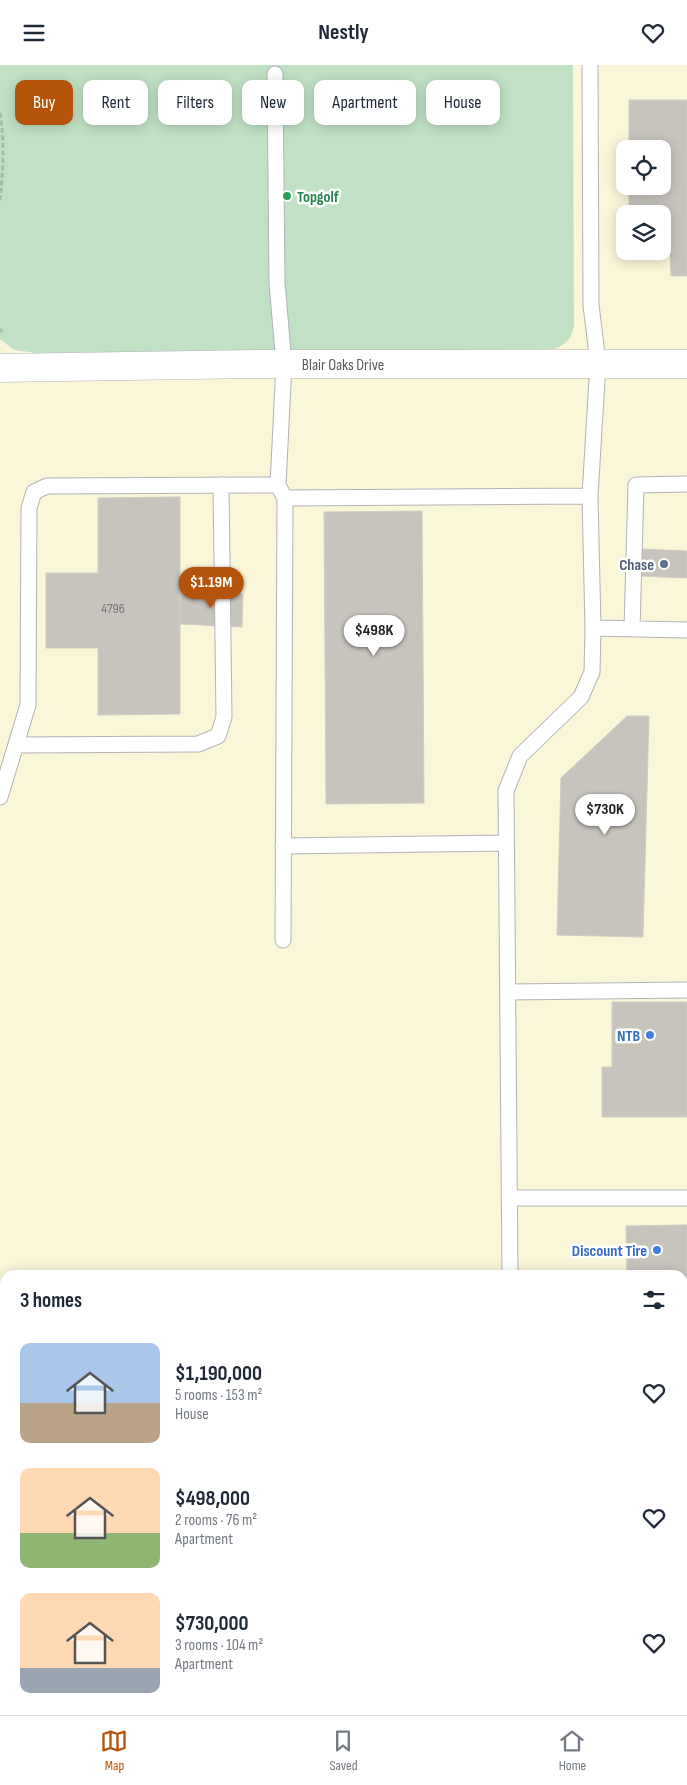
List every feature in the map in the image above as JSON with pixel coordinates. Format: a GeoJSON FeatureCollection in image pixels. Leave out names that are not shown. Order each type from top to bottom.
{"type":"FeatureCollection","features":[{"type":"Feature","properties":{"kind":"street","name":"Blair Oaks Drive"},"geometry":{"type":"LineString","coordinates":[[0,368],[284,364],[687,364]]}},
{"type":"Feature","properties":{"kind":"lane"},"geometry":{"type":"LineString","coordinates":[[510,1270],[506,791],[520,756],[581,697],[592,672],[590,496],[598,363],[591,305],[590,65]]}},
{"type":"Feature","properties":{"kind":"lane"},"geometry":{"type":"LineString","coordinates":[[275,73],[277,283],[284,364],[281,492],[283,940]]}},
{"type":"Feature","properties":{"kind":"lane"},"geometry":{"type":"LineString","coordinates":[[632,629],[636,485],[687,484]]}},
{"type":"Feature","properties":{"kind":"lane"},"geometry":{"type":"LineString","coordinates":[[0,797],[28,705],[28,508],[34,492],[47,486],[221,485],[281,492],[590,496]]}},
{"type":"Feature","properties":{"kind":"lane"},"geometry":{"type":"LineString","coordinates":[[16,745],[198,744],[218,736],[224,717],[221,485]]}},
{"type":"Feature","properties":{"kind":"lane"},"geometry":{"type":"LineString","coordinates":[[593,628],[687,630]]}},
{"type":"Feature","properties":{"kind":"lane"},"geometry":{"type":"LineString","coordinates":[[283,846],[506,843]]}},
{"type":"Feature","properties":{"kind":"lane"},"geometry":{"type":"LineString","coordinates":[[508,992],[687,990]]}},
{"type":"Feature","properties":{"kind":"lane"},"geometry":{"type":"LineString","coordinates":[[509,1198],[687,1198]]}},
{"type":"Feature","properties":{"kind":"path"},"geometry":{"type":"LineString","coordinates":[[0,113],[4,135],[0,201]]}},
{"type":"Feature","properties":{"kind":"shaded area"},"geometry":{"type":"Polygon","coordinates":[[[0,65],[687,65],[687,1270],[0,1270],[0,65]]]}},
{"type":"Feature","properties":{"kind":"green space","name":"Topgolf"},"geometry":{"type":"Polygon","coordinates":[[[0,65],[573,65],[574,326],[568,341],[554,349],[36,353],[14,350],[0,339],[0,65]]]}},
{"type":"Feature","properties":{"kind":"building"},"geometry":{"type":"Polygon","coordinates":[[[629,100],[687,100],[687,276],[671,276],[671,205],[629,205],[629,195],[671,195],[671,140],[629,140],[629,100]]]}},
{"type":"Feature","properties":{"kind":"building"},"geometry":{"type":"Polygon","coordinates":[[[180,497],[180,714],[98,715],[98,648],[46,648],[46,573],[98,573],[98,498],[180,497]]]}},
{"type":"Feature","properties":{"kind":"building"},"geometry":{"type":"Polygon","coordinates":[[[422,511],[424,803],[326,804],[324,512],[422,511]]]}},
{"type":"Feature","properties":{"kind":"building","name":"Chase"},"geometry":{"type":"Polygon","coordinates":[[[642,549],[687,551],[687,578],[640,576],[642,549]]]}},
{"type":"Feature","properties":{"kind":"building"},"geometry":{"type":"Polygon","coordinates":[[[180,592],[243,594],[242,627],[180,624],[180,592]]]}},
{"type":"Feature","properties":{"kind":"building"},"geometry":{"type":"Polygon","coordinates":[[[627,716],[649,716],[643,937],[557,935],[561,778],[627,716]]]}},
{"type":"Feature","properties":{"kind":"building","name":"NTB"},"geometry":{"type":"Polygon","coordinates":[[[612,1002],[687,1002],[687,1117],[602,1117],[602,1067],[612,1067],[612,1002]]]}},
{"type":"Feature","properties":{"kind":"building","name":"Discount Tire"},"geometry":{"type":"Polygon","coordinates":[[[687,1225],[687,1270],[627,1270],[626,1226],[687,1225]]]}},
{"type":"Feature","properties":{"kind":"place","name":"Topgolf"},"geometry":{"type":"Point","coordinates":[287,196]}},
{"type":"Feature","properties":{"kind":"place","name":"Chase"},"geometry":{"type":"Point","coordinates":[664,564]}},
{"type":"Feature","properties":{"kind":"place","name":"NTB"},"geometry":{"type":"Point","coordinates":[650,1035]}},
{"type":"Feature","properties":{"kind":"place","name":"Discount Tire"},"geometry":{"type":"Point","coordinates":[657,1250]}}]}
